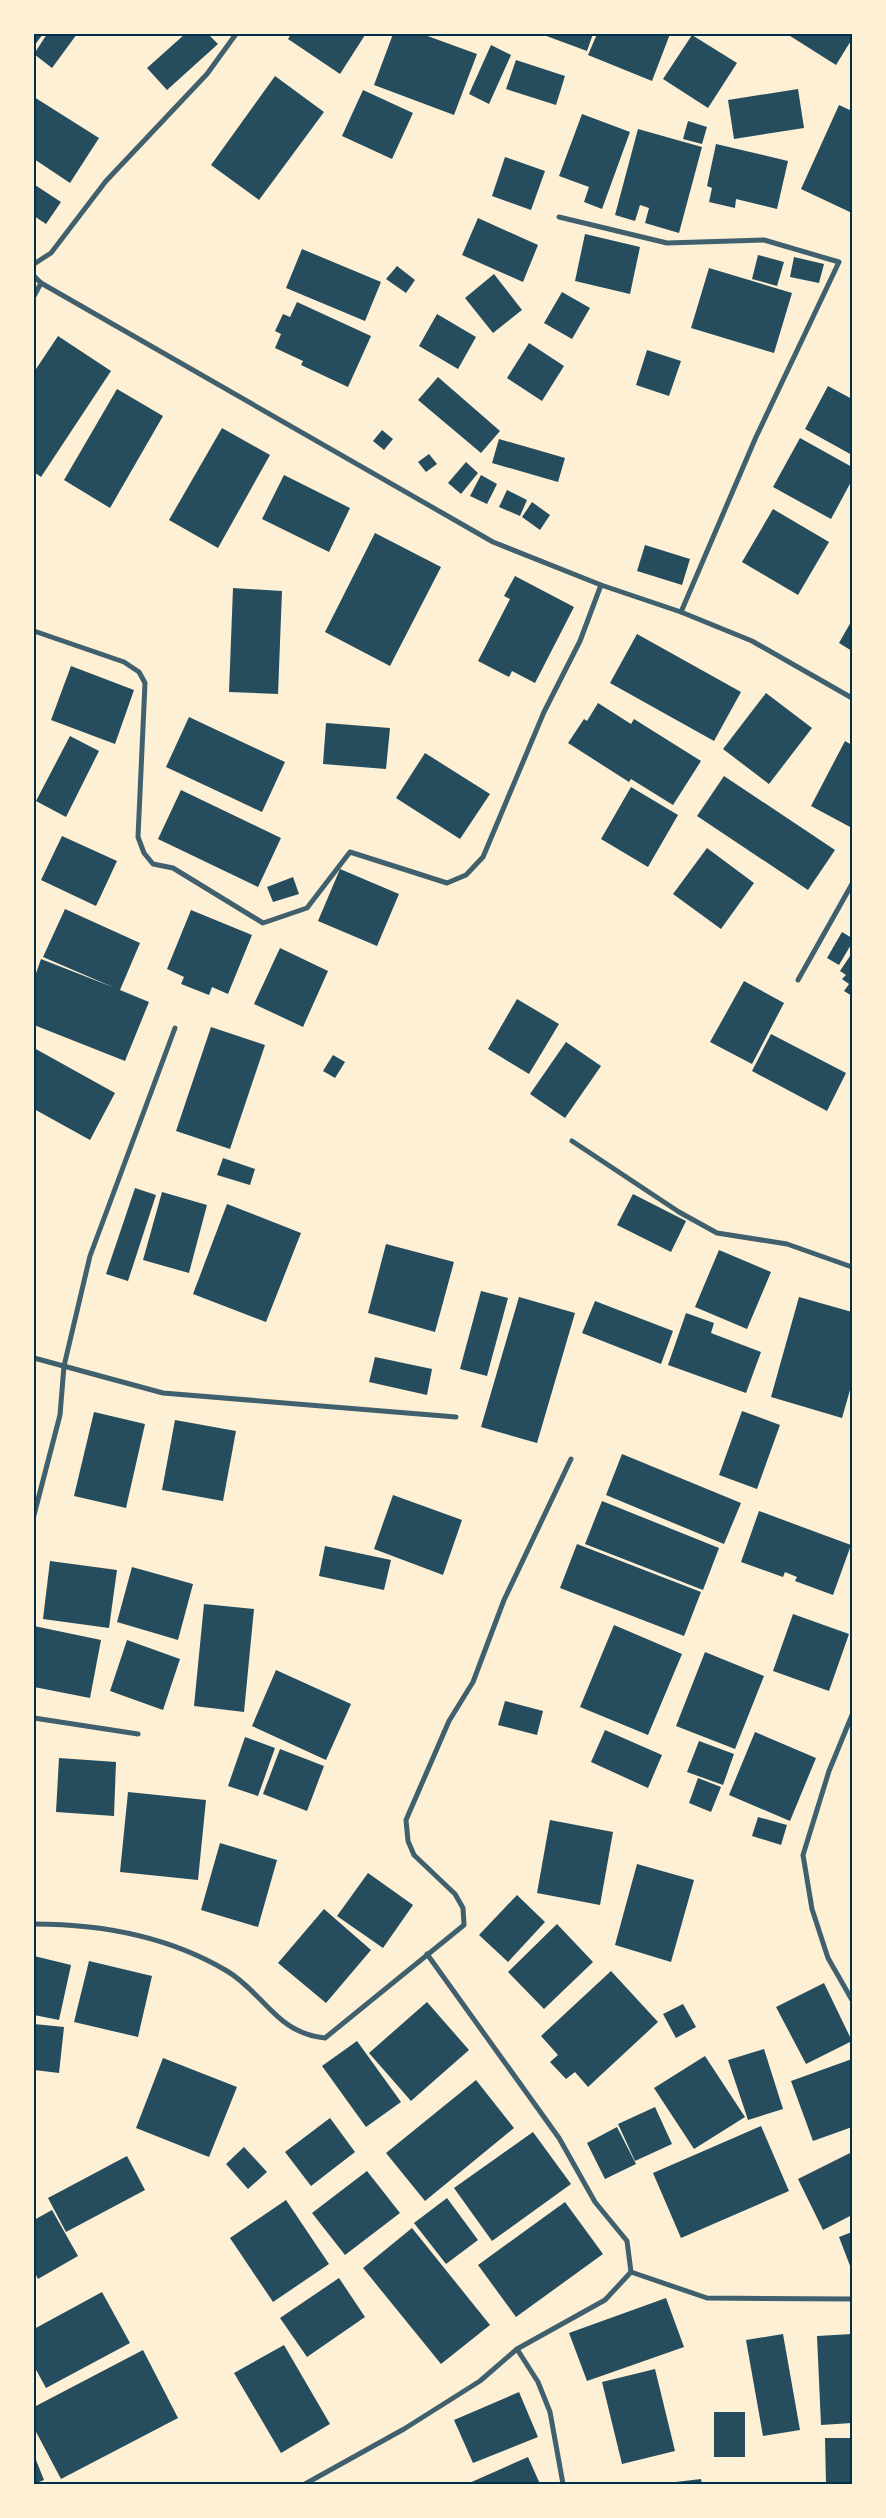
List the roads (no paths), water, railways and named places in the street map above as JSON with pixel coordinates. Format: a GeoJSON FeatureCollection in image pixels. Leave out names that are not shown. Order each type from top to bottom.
{"type":"FeatureCollection","features":[{"type":"Feature","properties":{"kind":"street"},"geometry":{"type":"LineString","coordinates":[[34,264],[51,253],[106,181],[206,74],[236,34]]}},
{"type":"Feature","properties":{"kind":"street"},"geometry":{"type":"LineString","coordinates":[[559,217],[667,243],[764,240],[839,262],[756,437],[681,612]]}},
{"type":"Feature","properties":{"kind":"street"},"geometry":{"type":"LineString","coordinates":[[34,276],[41,283],[493,542],[601,585],[681,612],[752,641],[852,698]]}},
{"type":"Feature","properties":{"kind":"street"},"geometry":{"type":"LineString","coordinates":[[34,296],[41,283]]}},
{"type":"Feature","properties":{"kind":"street"},"geometry":{"type":"LineString","coordinates":[[34,631],[124,662],[139,672],[145,683],[138,837],[144,853],[153,864],[173,868],[263,923],[307,908],[350,852],[447,883],[466,875],[482,857],[544,712],[580,641],[601,585]]}},
{"type":"Feature","properties":{"kind":"street"},"geometry":{"type":"LineString","coordinates":[[798,980],[852,884]]}},
{"type":"Feature","properties":{"kind":"street"},"geometry":{"type":"LineString","coordinates":[[34,1516],[60,1415],[64,1366],[90,1256],[175,1028]]}},
{"type":"Feature","properties":{"kind":"street"},"geometry":{"type":"LineString","coordinates":[[572,1141],[679,1212],[718,1233],[787,1244],[852,1267]]}},
{"type":"Feature","properties":{"kind":"street"},"geometry":{"type":"LineString","coordinates":[[34,1358],[164,1393],[456,1416]]}},
{"type":"Feature","properties":{"kind":"street"},"geometry":{"type":"LineString","coordinates":[[34,1924],[114,1929],[171,1943],[229,1972],[293,2030],[307,2036],[325,2038],[464,1925],[465,1915],[454,1894],[414,1856],[408,1841],[406,1820],[449,1721],[473,1682],[504,1600],[571,1459]]}},
{"type":"Feature","properties":{"kind":"street"},"geometry":{"type":"LineString","coordinates":[[852,1715],[829,1771],[802,1855],[812,1909],[828,1958],[852,2000]]}},
{"type":"Feature","properties":{"kind":"street"},"geometry":{"type":"LineString","coordinates":[[34,1718],[138,1734]]}},
{"type":"Feature","properties":{"kind":"street"},"geometry":{"type":"LineString","coordinates":[[427,1954],[559,2138],[595,2202],[627,2240],[631,2272]]}},
{"type":"Feature","properties":{"kind":"street"},"geometry":{"type":"LineString","coordinates":[[631,2272],[707,2298],[852,2299]]}},
{"type":"Feature","properties":{"kind":"street"},"geometry":{"type":"LineString","coordinates":[[305,2484],[404,2429],[480,2382],[517,2350],[605,2300],[631,2272]]}},
{"type":"Feature","properties":{"kind":"street"},"geometry":{"type":"LineString","coordinates":[[517,2350],[538,2382],[550,2412],[563,2484]]}}]}
